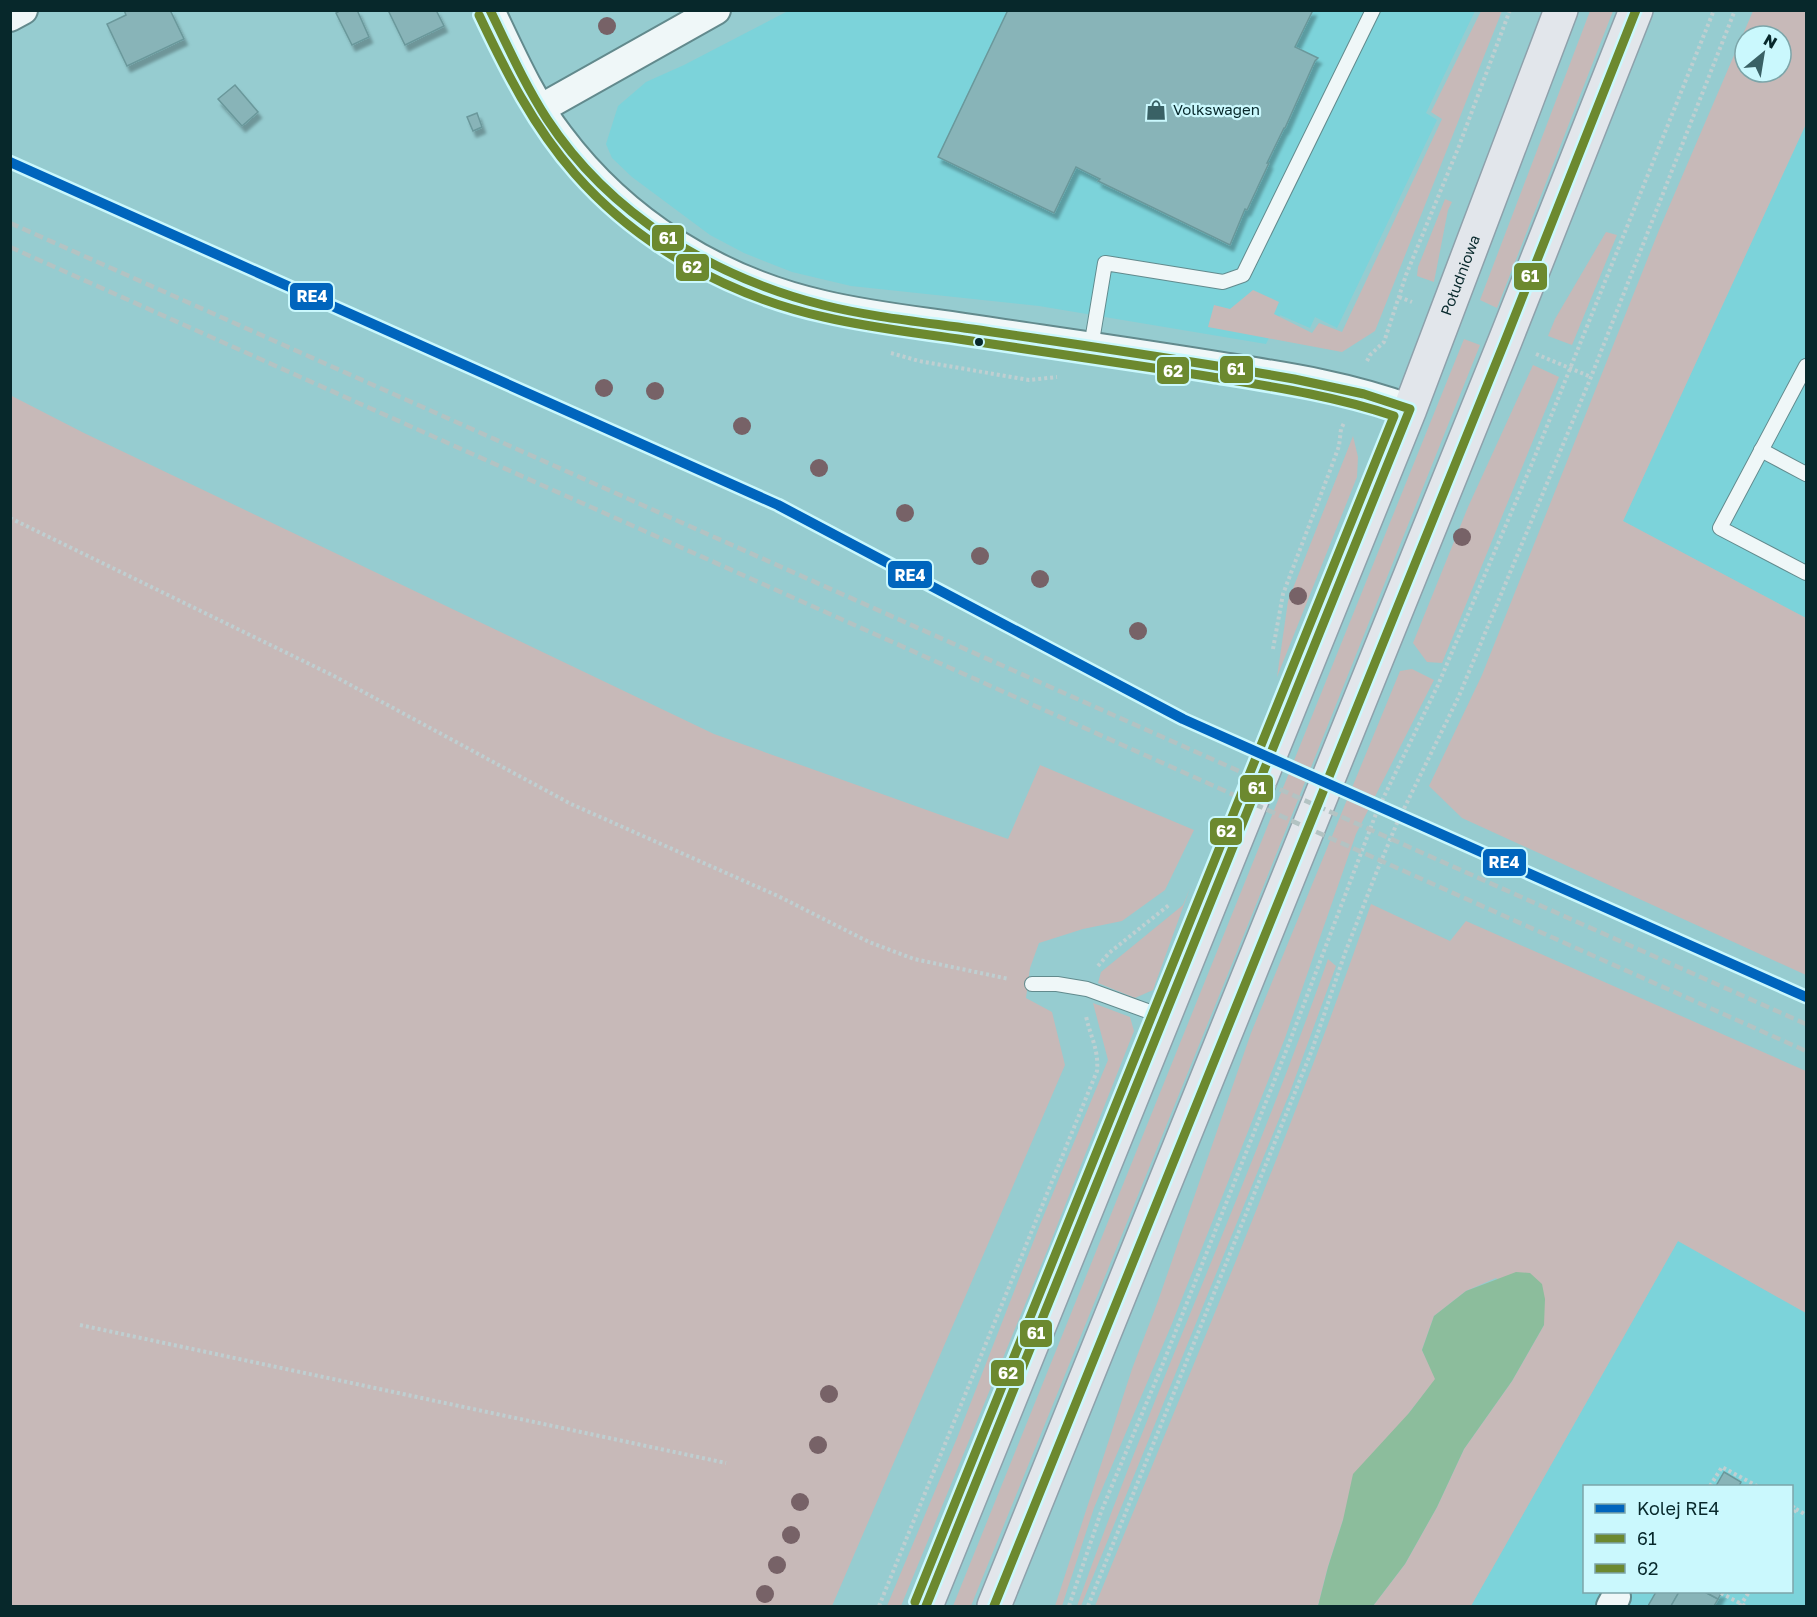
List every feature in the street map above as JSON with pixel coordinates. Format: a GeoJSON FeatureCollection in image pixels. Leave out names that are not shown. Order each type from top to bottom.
{"type":"FeatureCollection","features":[{"type":"Feature","properties":{"kind":"main road","name":"Południowa"},"geometry":{"type":"LineString","coordinates":[[926,1606],[1410,409],[1561,10]]}},
{"type":"Feature","properties":{"kind":"main road"},"geometry":{"type":"LineString","coordinates":[[994,1606],[1501,352],[1636,10]]}},
{"type":"Feature","properties":{"kind":"street"},"geometry":{"type":"LineString","coordinates":[[10,16],[23,10]]}},
{"type":"Feature","properties":{"kind":"street"},"geometry":{"type":"LineString","coordinates":[[490,10],[522,78],[540,109],[585,167],[630,211],[665,238],[734,276],[773,292],[823,305],[1332,385],[1410,409]]}},
{"type":"Feature","properties":{"kind":"street"},"geometry":{"type":"LineString","coordinates":[[540,109],[716,10]]}},
{"type":"Feature","properties":{"kind":"lane"},"geometry":{"type":"LineString","coordinates":[[1090,346],[1105,262],[1223,282],[1243,275],[1373,10]]}},
{"type":"Feature","properties":{"kind":"lane"},"geometry":{"type":"LineString","coordinates":[[1806,369],[1720,528],[1806,573]]}},
{"type":"Feature","properties":{"kind":"lane"},"geometry":{"type":"LineString","coordinates":[[1761,450],[1806,474]]}},
{"type":"Feature","properties":{"kind":"lane"},"geometry":{"type":"LineString","coordinates":[[1032,984],[1058,984],[1087,989],[1164,1017]]}},
{"type":"Feature","properties":{"kind":"path"},"geometry":{"type":"LineString","coordinates":[[1366,365],[1370,355],[1384,342],[1406,275],[1459,146],[1510,10]]}},
{"type":"Feature","properties":{"kind":"path"},"geometry":{"type":"LineString","coordinates":[[1069,1606],[1101,1512],[1284,1057],[1360,850],[1397,766],[1438,685],[1531,466],[1714,10]]}},
{"type":"Feature","properties":{"kind":"path"},"geometry":{"type":"LineString","coordinates":[[1088,1606],[1312,1050],[1377,871],[1401,813],[1459,696],[1591,377],[1735,10]]}},
{"type":"Feature","properties":{"kind":"path"},"geometry":{"type":"LineString","coordinates":[[10,518],[332,675],[571,804],[778,896],[869,942],[914,958],[1032,984]]}},
{"type":"Feature","properties":{"kind":"path"},"geometry":{"type":"LineString","coordinates":[[81,1325],[726,1463]]}},
{"type":"Feature","properties":{"kind":"path"},"geometry":{"type":"LineString","coordinates":[[1711,1485],[1722,1467],[1755,1485]]}},
{"type":"Feature","properties":{"kind":"path"},"geometry":{"type":"LineString","coordinates":[[1794,1508],[1806,1515]]}},
{"type":"Feature","properties":{"kind":"path"},"geometry":{"type":"LineString","coordinates":[[1721,1593],[1742,1606]]}},
{"type":"Feature","properties":{"kind":"shaded area"},"geometry":{"type":"Polygon","coordinates":[[[788,11],[1475,11],[1426,113],[1437,120],[1337,328],[1315,317],[1310,328],[1280,315],[1266,344],[1039,306],[851,286],[792,272],[744,253],[710,235],[632,177],[612,158],[606,144],[618,106],[646,82],[788,11]]]}},
{"type":"Feature","properties":{"kind":"shaded area"},"geometry":{"type":"Polygon","coordinates":[[[1481,11],[1502,11],[1375,331],[1342,352],[1208,327],[1214,305],[1230,309],[1253,290],[1279,302],[1274,314],[1312,333],[1319,323],[1342,332],[1442,119],[1431,112],[1481,11]]]}},
{"type":"Feature","properties":{"kind":"shaded area"},"geometry":{"type":"Polygon","coordinates":[[[1590,11],[1613,11],[1497,308],[1480,300],[1590,11]]]}},
{"type":"Feature","properties":{"kind":"shaded area"},"geometry":{"type":"Polygon","coordinates":[[[1753,11],[1806,11],[1806,124],[1623,521],[1806,618],[1806,975],[1462,818],[1429,786],[1482,675],[1659,230],[1733,58],[1733,84],[1793,84],[1793,24],[1747,24],[1753,11]]]}},
{"type":"Feature","properties":{"kind":"shaded area"},"geometry":{"type":"Polygon","coordinates":[[[1806,124],[1806,618],[1623,521],[1806,124]]]}},
{"type":"Feature","properties":{"kind":"shaded area"},"geometry":{"type":"Polygon","coordinates":[[[1445,199],[1452,202],[1448,210],[1434,282],[1417,276],[1418,267],[1445,199]]]}},
{"type":"Feature","properties":{"kind":"shaded area"},"geometry":{"type":"Polygon","coordinates":[[[1606,232],[1617,235],[1572,345],[1548,336],[1555,319],[1606,232]]]}},
{"type":"Feature","properties":{"kind":"shaded area"},"geometry":{"type":"Polygon","coordinates":[[[1464,339],[1480,345],[1251,917],[971,1606],[953,1606],[1464,339]]]}},
{"type":"Feature","properties":{"kind":"shaded area"},"geometry":{"type":"Polygon","coordinates":[[[1533,365],[1559,377],[1442,663],[1427,662],[1413,643],[1468,507],[1533,365]]]}},
{"type":"Feature","properties":{"kind":"shaded area"},"geometry":{"type":"Polygon","coordinates":[[[10,395],[84,433],[714,734],[1008,839],[1040,765],[1194,830],[1165,890],[1122,921],[1083,929],[1039,943],[1030,968],[1026,998],[1052,1012],[1065,1065],[832,1606],[11,1606],[10,395]]]}},
{"type":"Feature","properties":{"kind":"shaded area"},"geometry":{"type":"Polygon","coordinates":[[[1353,436],[1358,457],[1357,477],[1277,677],[1288,601],[1353,436]]]}},
{"type":"Feature","properties":{"kind":"shaded area"},"geometry":{"type":"Polygon","coordinates":[[[1412,669],[1434,680],[1356,834],[1285,1038],[1171,1326],[1094,1508],[1062,1606],[1055,1606],[1132,1369],[1158,1301],[1251,1033],[1400,671],[1412,669]]]}},
{"type":"Feature","properties":{"kind":"shaded area"},"geometry":{"type":"Polygon","coordinates":[[[1190,888],[1153,990],[1135,998],[1098,983],[1101,972],[1183,905],[1190,888]]]}},
{"type":"Feature","properties":{"kind":"shaded area"},"geometry":{"type":"Polygon","coordinates":[[[1371,904],[1450,941],[1466,921],[1806,1071],[1806,1313],[1678,1241],[1471,1606],[1373,1606],[1405,1564],[1437,1507],[1464,1449],[1512,1381],[1544,1325],[1496,1278],[1466,1291],[1434,1316],[1422,1350],[1436,1379],[1409,1413],[1343,1520],[1318,1606],[1095,1606],[1272,1169],[1371,904]]]}},
{"type":"Feature","properties":{"kind":"shaded area"},"geometry":{"type":"Polygon","coordinates":[[[1328,959],[1336,966],[1290,1092],[1081,1606],[1077,1606],[1138,1444],[1268,1121],[1328,959]]]}},
{"type":"Feature","properties":{"kind":"shaded area"},"geometry":{"type":"Polygon","coordinates":[[[1093,1003],[1130,1017],[1134,1031],[1047,1251],[901,1606],[887,1606],[957,1438],[1041,1222],[1108,1060],[1093,1003]]]}},
{"type":"Feature","properties":{"kind":"shaded area"},"geometry":{"type":"Polygon","coordinates":[[[1678,1241],[1806,1313],[1806,1606],[1471,1606],[1678,1241]]]}},
{"type":"Feature","properties":{"kind":"shaded area"},"geometry":{"type":"Polygon","coordinates":[[[1516,1272],[1530,1273],[1542,1284],[1545,1299],[1544,1325],[1512,1381],[1464,1449],[1437,1507],[1405,1564],[1373,1606],[1318,1606],[1343,1520],[1353,1474],[1409,1413],[1435,1379],[1422,1350],[1434,1316],[1466,1291],[1516,1272]]]}},
{"type":"Feature","properties":{"kind":"building"},"geometry":{"type":"Polygon","coordinates":[[[124,10],[170,10],[184,39],[127,66],[107,24],[126,15],[124,10]]]}},
{"type":"Feature","properties":{"kind":"building"},"geometry":{"type":"Polygon","coordinates":[[[341,10],[357,10],[369,37],[352,45],[336,13],[341,10]]]}},
{"type":"Feature","properties":{"kind":"building"},"geometry":{"type":"Polygon","coordinates":[[[388,10],[436,10],[444,26],[405,45],[388,10]]]}},
{"type":"Feature","properties":{"kind":"building"},"geometry":{"type":"Polygon","coordinates":[[[1008,10],[1313,10],[1295,47],[1318,58],[1230,245],[1098,181],[1100,179],[1076,167],[1054,213],[938,157],[1008,10]]]}},
{"type":"Feature","properties":{"kind":"building"},"geometry":{"type":"Polygon","coordinates":[[[235,85],[258,112],[242,126],[218,99],[235,85]]]}},
{"type":"Feature","properties":{"kind":"building"},"geometry":{"type":"Polygon","coordinates":[[[477,113],[482,127],[473,131],[467,117],[477,113]]]}},
{"type":"Feature","properties":{"kind":"building"},"geometry":{"type":"Polygon","coordinates":[[[1724,1472],[1741,1482],[1740,1485],[1717,1485],[1724,1472]]]}},
{"type":"Feature","properties":{"kind":"building"},"geometry":{"type":"Polygon","coordinates":[[[1655,1593],[1678,1593],[1671,1606],[1648,1606],[1655,1593]]]}},
{"type":"Feature","properties":{"kind":"building"},"geometry":{"type":"Polygon","coordinates":[[[1678,1593],[1707,1593],[1718,1599],[1714,1606],[1671,1606],[1678,1593]]]}},
{"type":"Feature","properties":{"kind":"building"},"geometry":{"type":"Polygon","coordinates":[[[1707,1593],[1721,1593],[1718,1599],[1707,1593]]]}},
{"type":"Feature","properties":{"kind":"railway"},"geometry":{"type":"LineString","coordinates":[[10,223],[1806,1024]]}},
{"type":"Feature","properties":{"kind":"railway"},"geometry":{"type":"LineString","coordinates":[[10,247],[1806,1051]]}},
{"type":"Feature","properties":{"kind":"rail line","name":"RE4"},"geometry":{"type":"LineString","coordinates":[[10,162],[778,505],[1183,719],[1806,997]]}},
{"type":"Feature","properties":{"kind":"transit line","name":"61"},"geometry":{"type":"LineString","coordinates":[[490,10],[524,79],[547,119],[572,153],[601,185],[633,213],[667,237],[742,278],[782,293],[860,313],[1214,365],[1364,394],[1410,409],[926,1606]]}},
{"type":"Feature","properties":{"kind":"transit line","name":"61"},"geometry":{"type":"LineString","coordinates":[[994,1606],[1505,341],[1636,10]]}},
{"type":"Feature","properties":{"kind":"transit line","name":"62"},"geometry":{"type":"LineString","coordinates":[[479,15],[533,118],[575,174],[600,200],[657,246],[721,282],[789,308],[842,321],[1258,384],[1327,398],[1394,416],[915,1602]]}},
{"type":"Feature","properties":{"kind":"place","name":"Volkswagen"},"geometry":{"type":"Point","coordinates":[1156,110]}}]}
